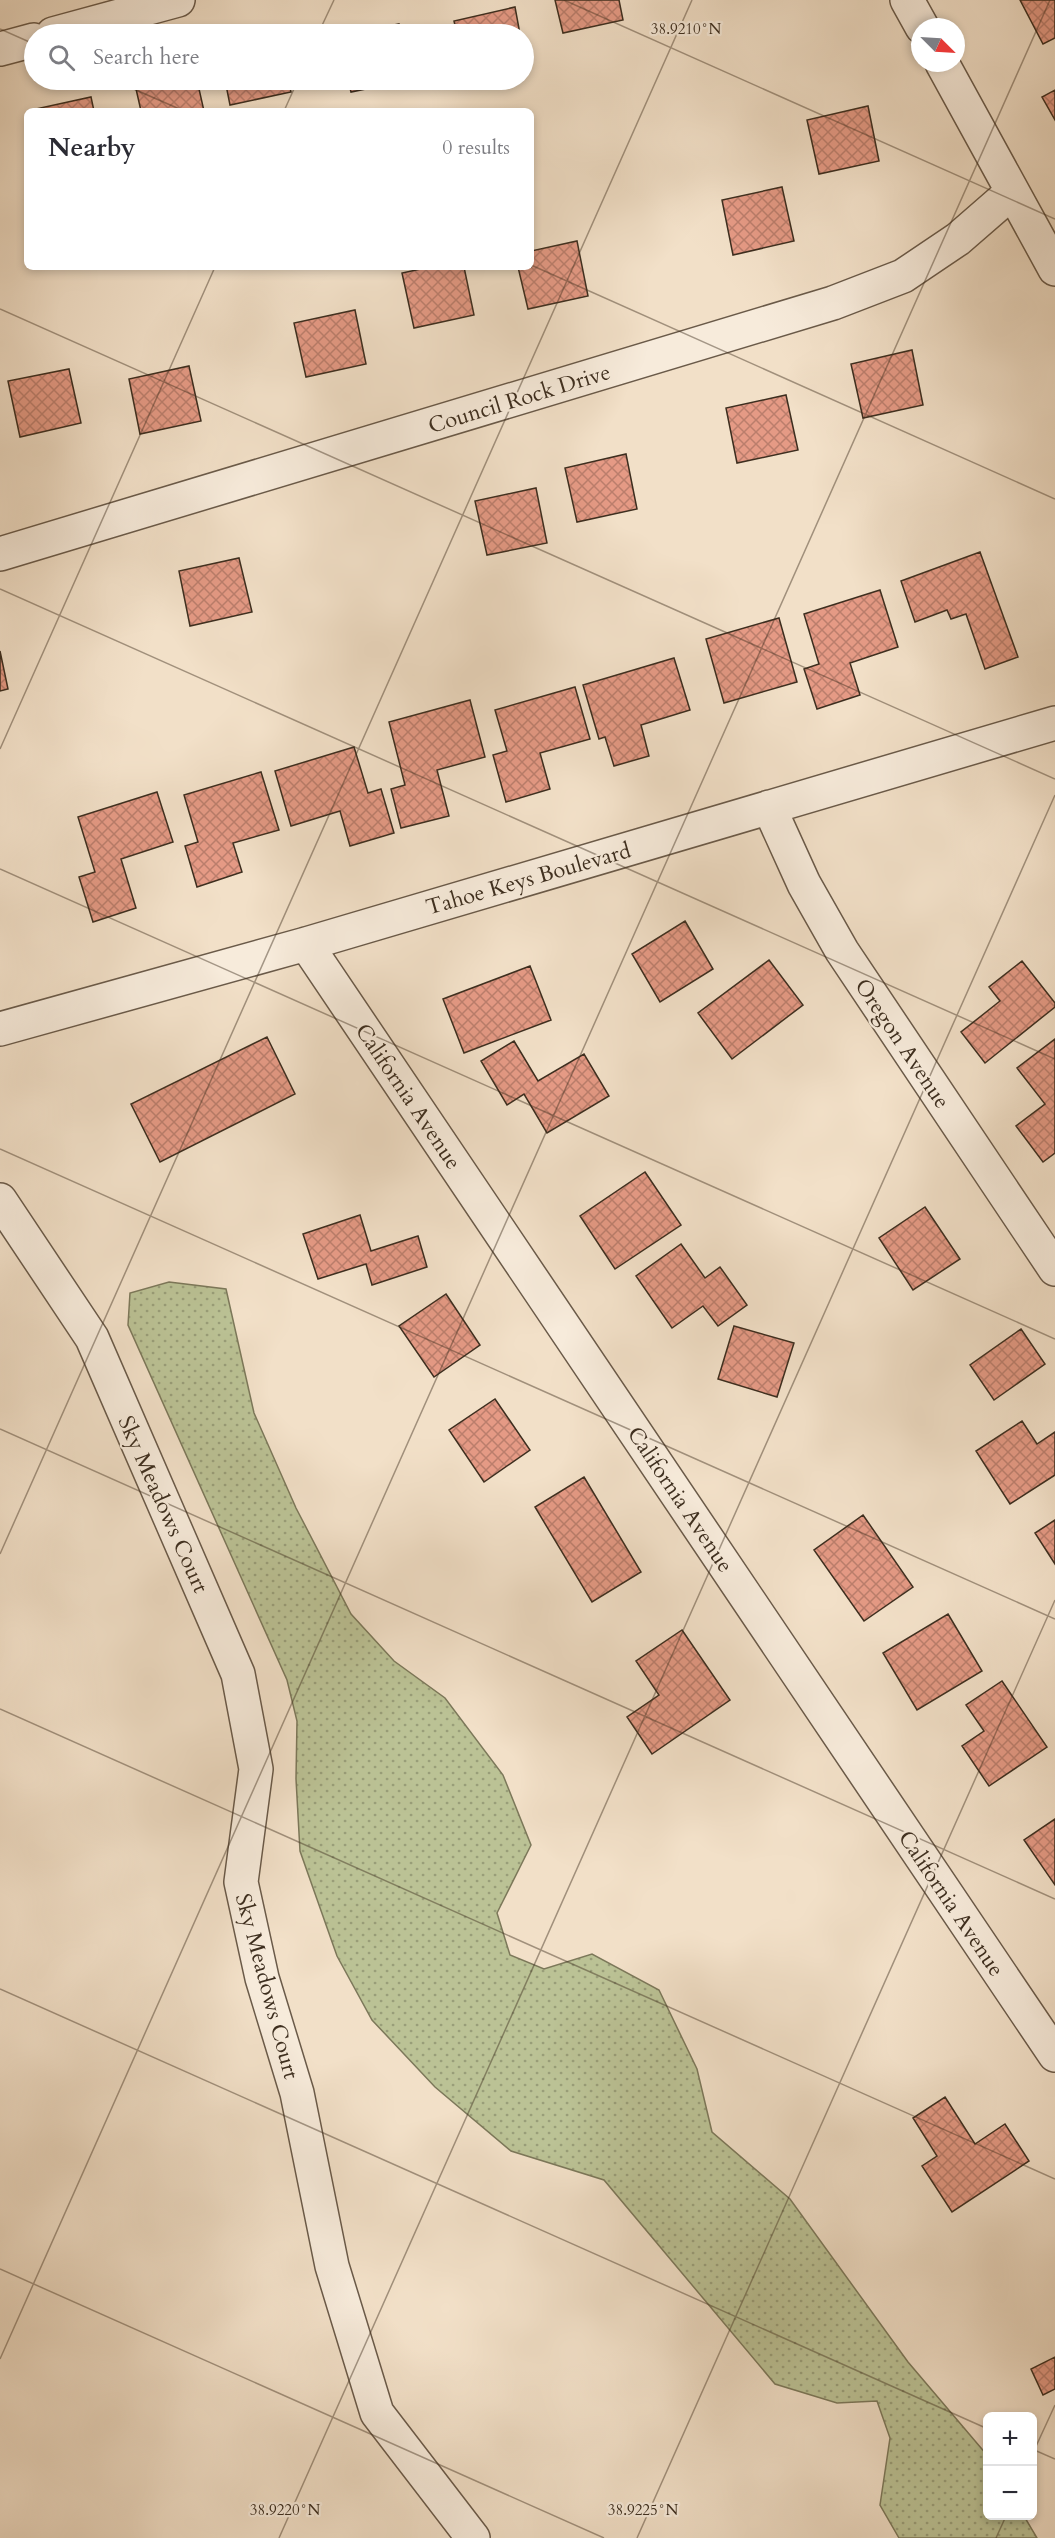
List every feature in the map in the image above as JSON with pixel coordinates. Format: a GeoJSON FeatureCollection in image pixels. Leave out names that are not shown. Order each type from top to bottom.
{"type":"FeatureCollection","features":[{"type":"Feature","properties":{"kind":"street"},"geometry":{"type":"LineString","coordinates":[[90,24],[178,0]]}},
{"type":"Feature","properties":{"kind":"street"},"geometry":{"type":"LineString","coordinates":[[907,0],[917,18]]}},
{"type":"Feature","properties":{"kind":"street"},"geometry":{"type":"LineString","coordinates":[[0,49],[24,43]]}},
{"type":"Feature","properties":{"kind":"street"},"geometry":{"type":"LineString","coordinates":[[947,72],[1055,269]]}},
{"type":"Feature","properties":{"kind":"street","name":"Council Rock Drive"},"geometry":{"type":"LineString","coordinates":[[0,554],[833,303],[903,276],[958,239],[1012,192]]}},
{"type":"Feature","properties":{"kind":"street","name":"Tahoe Keys Boulevard"},"geometry":{"type":"LineString","coordinates":[[0,1029],[306,944],[1055,723]]}},
{"type":"Feature","properties":{"kind":"street","name":"Oregon Avenue"},"geometry":{"type":"LineString","coordinates":[[769,807],[804,884],[842,951],[1055,1269]]}},
{"type":"Feature","properties":{"kind":"street","name":"California Avenue"},"geometry":{"type":"LineString","coordinates":[[306,944],[1055,2055]]}},
{"type":"Feature","properties":{"kind":"street","name":"Sky Meadows Court"},"geometry":{"type":"LineString","coordinates":[[0,1200],[92,1338],[238,1674],[256,1768],[241,1882],[262,1978],[297,2093],[332,2266],[377,2413],[473,2538]]}},
{"type":"Feature","properties":{"kind":"green space"},"geometry":{"type":"Polygon","coordinates":[[[169,1282],[226,1289],[254,1413],[296,1508],[351,1614],[394,1661],[445,1698],[503,1775],[531,1845],[497,1913],[510,1955],[544,1969],[592,1954],[659,1990],[697,2069],[712,2132],[790,2199],[908,2362],[983,2450],[983,2520],[1026,2520],[1037,2538],[899,2538],[880,2505],[890,2438],[877,2401],[837,2403],[775,2384],[604,2180],[511,2151],[435,2087],[372,2020],[337,1956],[300,1851],[296,1779],[297,1721],[287,1680],[128,1325],[130,1293],[169,1282]]]}},
{"type":"Feature","properties":{"kind":"building"},"geometry":{"type":"Polygon","coordinates":[[[555,0],[619,0],[623,20],[563,33],[555,0]]]}},
{"type":"Feature","properties":{"kind":"building"},"geometry":{"type":"Polygon","coordinates":[[[1020,0],[1055,0],[1055,38],[1043,44],[1020,0]]]}},
{"type":"Feature","properties":{"kind":"building"},"geometry":{"type":"Polygon","coordinates":[[[515,7],[518,24],[455,24],[454,21],[515,7]]]}},
{"type":"Feature","properties":{"kind":"building"},"geometry":{"type":"Polygon","coordinates":[[[136,90],[199,90],[203,108],[140,108],[136,90]]]}},
{"type":"Feature","properties":{"kind":"building"},"geometry":{"type":"Polygon","coordinates":[[[227,90],[290,90],[291,92],[230,105],[227,90]]]}},
{"type":"Feature","properties":{"kind":"building"},"geometry":{"type":"Polygon","coordinates":[[[1055,90],[1055,120],[1042,97],[1055,90]]]}},
{"type":"Feature","properties":{"kind":"building"},"geometry":{"type":"Polygon","coordinates":[[[91,97],[93,108],[40,108],[91,97]]]}},
{"type":"Feature","properties":{"kind":"building"},"geometry":{"type":"Polygon","coordinates":[[[868,106],[879,161],[819,174],[807,120],[868,106]]]}},
{"type":"Feature","properties":{"kind":"building"},"geometry":{"type":"Polygon","coordinates":[[[782,187],[794,241],[733,255],[722,200],[782,187]]]}},
{"type":"Feature","properties":{"kind":"building"},"geometry":{"type":"Polygon","coordinates":[[[577,241],[588,296],[528,309],[519,270],[534,270],[534,250],[577,241]]]}},
{"type":"Feature","properties":{"kind":"building"},"geometry":{"type":"Polygon","coordinates":[[[416,270],[465,270],[474,315],[414,328],[402,273],[416,270]]]}},
{"type":"Feature","properties":{"kind":"building"},"geometry":{"type":"Polygon","coordinates":[[[355,310],[366,364],[306,377],[294,323],[355,310]]]}},
{"type":"Feature","properties":{"kind":"building"},"geometry":{"type":"Polygon","coordinates":[[[912,350],[923,405],[863,418],[851,364],[912,350]]]}},
{"type":"Feature","properties":{"kind":"building"},"geometry":{"type":"Polygon","coordinates":[[[189,366],[201,421],[140,434],[129,379],[189,366]]]}},
{"type":"Feature","properties":{"kind":"building"},"geometry":{"type":"Polygon","coordinates":[[[69,369],[81,423],[20,437],[8,381],[69,369]]]}},
{"type":"Feature","properties":{"kind":"building"},"geometry":{"type":"Polygon","coordinates":[[[786,395],[798,450],[737,463],[726,408],[786,395]]]}},
{"type":"Feature","properties":{"kind":"building"},"geometry":{"type":"Polygon","coordinates":[[[626,454],[637,509],[577,522],[565,468],[626,454]]]}},
{"type":"Feature","properties":{"kind":"building"},"geometry":{"type":"Polygon","coordinates":[[[536,488],[547,543],[487,555],[475,501],[536,488]]]}},
{"type":"Feature","properties":{"kind":"building"},"geometry":{"type":"Polygon","coordinates":[[[980,552],[1018,657],[985,669],[966,614],[951,619],[947,610],[915,622],[901,581],[980,552]]]}},
{"type":"Feature","properties":{"kind":"building"},"geometry":{"type":"Polygon","coordinates":[[[239,558],[252,612],[190,626],[179,571],[239,558]]]}},
{"type":"Feature","properties":{"kind":"building"},"geometry":{"type":"Polygon","coordinates":[[[880,590],[898,647],[850,663],[860,695],[817,709],[804,669],[819,664],[804,614],[880,590]]]}},
{"type":"Feature","properties":{"kind":"building"},"geometry":{"type":"Polygon","coordinates":[[[779,618],[797,682],[724,703],[706,639],[779,618]]]}},
{"type":"Feature","properties":{"kind":"building"},"geometry":{"type":"Polygon","coordinates":[[[0,651],[8,689],[0,691],[0,651]]]}},
{"type":"Feature","properties":{"kind":"building"},"geometry":{"type":"Polygon","coordinates":[[[674,658],[690,710],[641,725],[649,756],[614,766],[605,737],[599,739],[583,685],[674,658]]]}},
{"type":"Feature","properties":{"kind":"building"},"geometry":{"type":"Polygon","coordinates":[[[575,687],[590,739],[540,753],[550,789],[506,802],[493,755],[507,751],[495,710],[575,687]]]}},
{"type":"Feature","properties":{"kind":"building"},"geometry":{"type":"Polygon","coordinates":[[[470,700],[485,757],[437,770],[449,816],[401,828],[391,789],[405,785],[389,722],[470,700]]]}},
{"type":"Feature","properties":{"kind":"building"},"geometry":{"type":"Polygon","coordinates":[[[354,747],[368,793],[381,789],[394,833],[350,846],[340,811],[291,826],[275,771],[354,747]]]}},
{"type":"Feature","properties":{"kind":"building"},"geometry":{"type":"Polygon","coordinates":[[[261,772],[279,830],[233,843],[242,872],[197,887],[185,846],[198,842],[184,795],[261,772]]]}},
{"type":"Feature","properties":{"kind":"building"},"geometry":{"type":"Polygon","coordinates":[[[157,792],[173,842],[121,859],[136,908],[93,922],[79,877],[95,872],[78,817],[157,792]]]}},
{"type":"Feature","properties":{"kind":"building"},"geometry":{"type":"Polygon","coordinates":[[[685,921],[713,969],[660,1002],[632,954],[685,921]]]}},
{"type":"Feature","properties":{"kind":"building"},"geometry":{"type":"Polygon","coordinates":[[[769,960],[803,1005],[732,1059],[698,1013],[769,960]]]}},
{"type":"Feature","properties":{"kind":"building"},"geometry":{"type":"Polygon","coordinates":[[[1022,961],[1055,1003],[1055,1007],[985,1063],[961,1032],[1000,1001],[989,987],[1022,961]]]}},
{"type":"Feature","properties":{"kind":"building"},"geometry":{"type":"Polygon","coordinates":[[[530,966],[551,1020],[464,1053],[443,999],[530,966]]]}},
{"type":"Feature","properties":{"kind":"building"},"geometry":{"type":"Polygon","coordinates":[[[267,1037],[295,1094],[160,1162],[131,1104],[267,1037]]]}},
{"type":"Feature","properties":{"kind":"building"},"geometry":{"type":"Polygon","coordinates":[[[1055,1039],[1055,1153],[1043,1162],[1016,1126],[1045,1104],[1017,1068],[1055,1039]]]}},
{"type":"Feature","properties":{"kind":"building"},"geometry":{"type":"Polygon","coordinates":[[[514,1041],[538,1081],[584,1054],[609,1096],[547,1133],[524,1094],[507,1105],[481,1061],[514,1041]]]}},
{"type":"Feature","properties":{"kind":"building"},"geometry":{"type":"Polygon","coordinates":[[[645,1172],[681,1225],[615,1269],[580,1216],[645,1172]]]}},
{"type":"Feature","properties":{"kind":"building"},"geometry":{"type":"Polygon","coordinates":[[[925,1207],[960,1259],[913,1290],[879,1238],[925,1207]]]}},
{"type":"Feature","properties":{"kind":"building"},"geometry":{"type":"Polygon","coordinates":[[[360,1215],[371,1251],[418,1236],[427,1267],[372,1285],[366,1264],[318,1279],[303,1234],[360,1215]]]}},
{"type":"Feature","properties":{"kind":"building"},"geometry":{"type":"Polygon","coordinates":[[[681,1244],[705,1278],[720,1267],[747,1305],[718,1326],[703,1306],[672,1328],[636,1276],[681,1244]]]}},
{"type":"Feature","properties":{"kind":"building"},"geometry":{"type":"Polygon","coordinates":[[[446,1294],[480,1345],[434,1377],[399,1326],[446,1294]]]}},
{"type":"Feature","properties":{"kind":"building"},"geometry":{"type":"Polygon","coordinates":[[[734,1326],[794,1343],[777,1397],[718,1379],[734,1326]]]}},
{"type":"Feature","properties":{"kind":"building"},"geometry":{"type":"Polygon","coordinates":[[[1021,1329],[1045,1364],[994,1400],[970,1365],[1021,1329]]]}},
{"type":"Feature","properties":{"kind":"building"},"geometry":{"type":"Polygon","coordinates":[[[495,1399],[530,1450],[484,1482],[449,1430],[495,1399]]]}},
{"type":"Feature","properties":{"kind":"building"},"geometry":{"type":"Polygon","coordinates":[[[1022,1421],[1037,1444],[1055,1432],[1055,1475],[1010,1504],[976,1451],[1022,1421]]]}},
{"type":"Feature","properties":{"kind":"building"},"geometry":{"type":"Polygon","coordinates":[[[584,1477],[641,1572],[592,1602],[535,1507],[584,1477]]]}},
{"type":"Feature","properties":{"kind":"building"},"geometry":{"type":"Polygon","coordinates":[[[863,1515],[913,1587],[864,1621],[814,1550],[863,1515]]]}},
{"type":"Feature","properties":{"kind":"building"},"geometry":{"type":"Polygon","coordinates":[[[1055,1520],[1055,1564],[1035,1533],[1055,1520]]]}},
{"type":"Feature","properties":{"kind":"building"},"geometry":{"type":"Polygon","coordinates":[[[948,1614],[982,1671],[917,1710],[883,1653],[948,1614]]]}},
{"type":"Feature","properties":{"kind":"building"},"geometry":{"type":"Polygon","coordinates":[[[682,1630],[730,1700],[652,1754],[627,1717],[659,1695],[636,1661],[682,1630]]]}},
{"type":"Feature","properties":{"kind":"building"},"geometry":{"type":"Polygon","coordinates":[[[1002,1681],[1047,1747],[989,1786],[962,1746],[984,1731],[966,1705],[1002,1681]]]}},
{"type":"Feature","properties":{"kind":"building"},"geometry":{"type":"Polygon","coordinates":[[[1055,1819],[1055,1885],[1024,1840],[1055,1819]]]}},
{"type":"Feature","properties":{"kind":"building"},"geometry":{"type":"Polygon","coordinates":[[[945,2097],[975,2144],[1005,2124],[1029,2161],[952,2212],[922,2166],[937,2156],[913,2118],[945,2097]]]}},
{"type":"Feature","properties":{"kind":"building"},"geometry":{"type":"Polygon","coordinates":[[[1055,2357],[1055,2389],[1043,2395],[1031,2369],[1055,2357]]]}}]}
